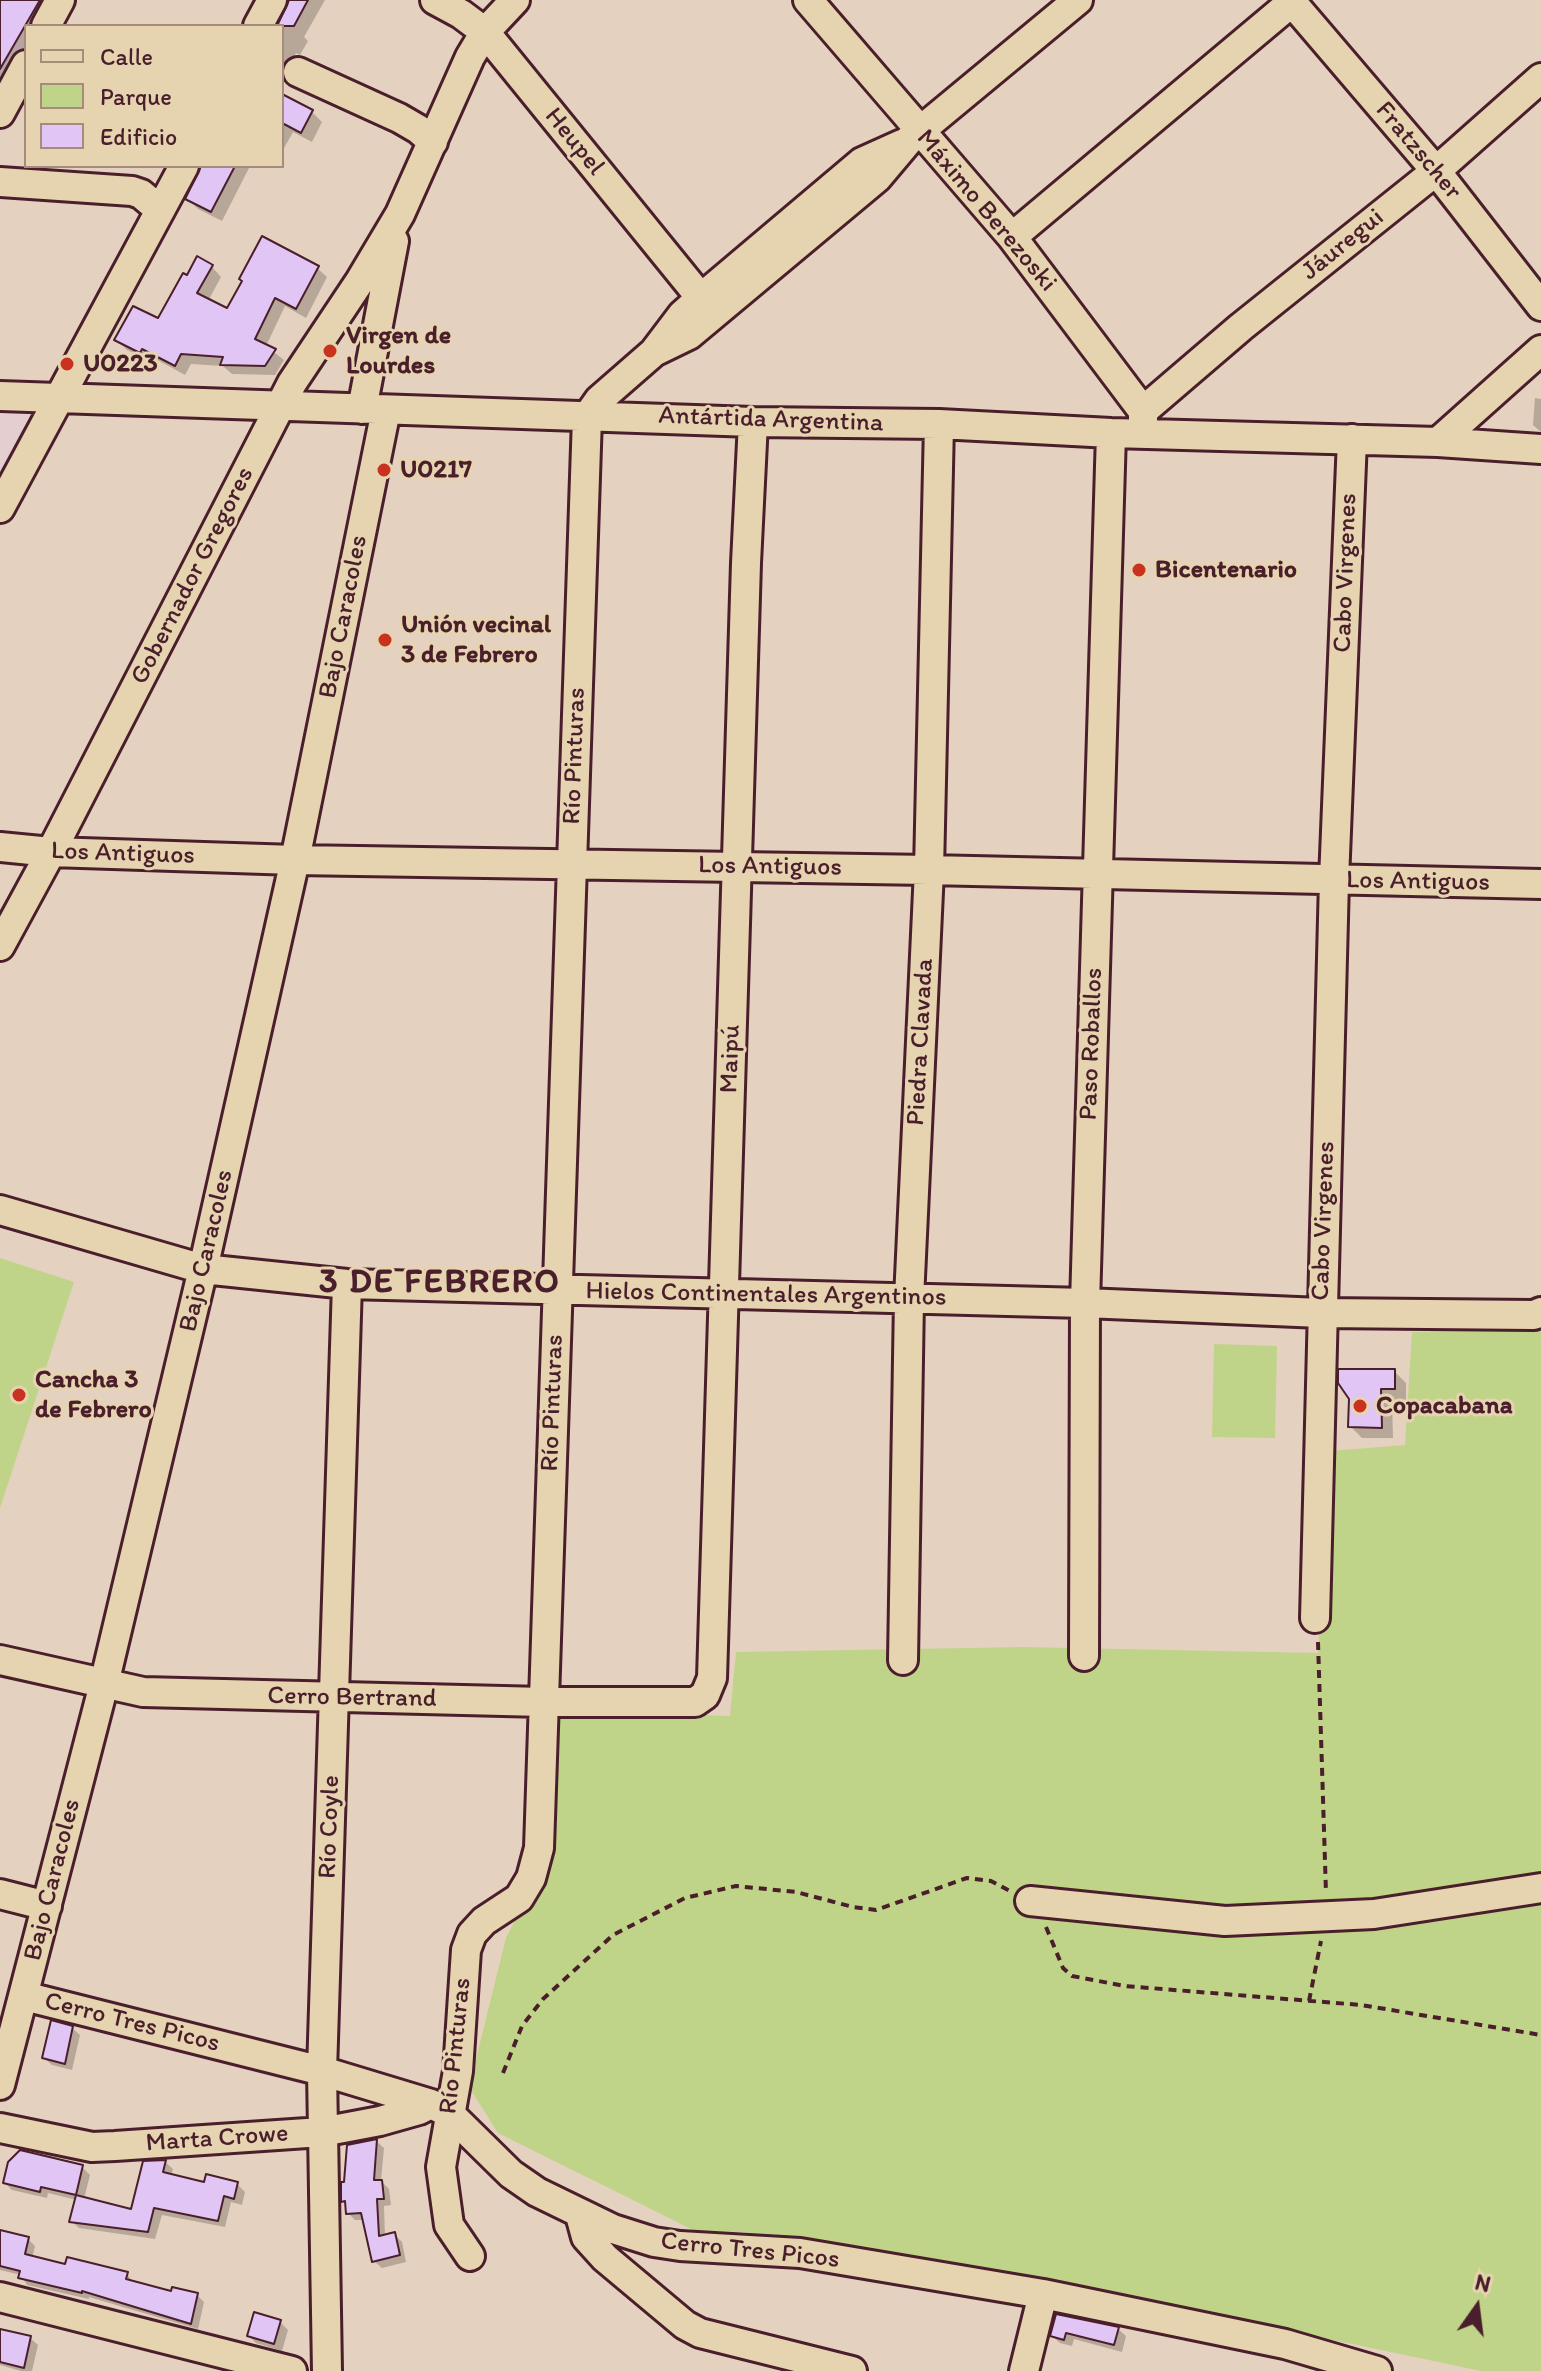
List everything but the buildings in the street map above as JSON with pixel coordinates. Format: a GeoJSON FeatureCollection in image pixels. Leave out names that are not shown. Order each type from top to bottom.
{"type":"FeatureCollection","features":[{"type":"Feature","properties":{"kind":"street"},"geometry":{"type":"LineString","coordinates":[[47,24],[60,0]]}},
{"type":"Feature","properties":{"kind":"street"},"geometry":{"type":"LineString","coordinates":[[259,24],[272,0]]}},
{"type":"Feature","properties":{"kind":"street","name":"Heupel"},"geometry":{"type":"LineString","coordinates":[[435,0],[485,32],[701,298]]}},
{"type":"Feature","properties":{"kind":"street","name":"Gobernador Gregores"},"geometry":{"type":"LineString","coordinates":[[0,946],[279,407],[400,214],[459,80],[485,32],[515,0]]}},
{"type":"Feature","properties":{"kind":"street","name":"Máximo Berezoski"},"geometry":{"type":"LineString","coordinates":[[808,0],[915,136],[1012,237],[1143,422]]}},
{"type":"Feature","properties":{"kind":"street"},"geometry":{"type":"LineString","coordinates":[[654,352],[689,335],[877,178],[915,136],[1078,0]]}},
{"type":"Feature","properties":{"kind":"street"},"geometry":{"type":"LineString","coordinates":[[1012,237],[1291,1]]}},
{"type":"Feature","properties":{"kind":"street","name":"Fratzscher"},"geometry":{"type":"LineString","coordinates":[[1291,1],[1436,171],[1541,306]]}},
{"type":"Feature","properties":{"kind":"street"},"geometry":{"type":"LineString","coordinates":[[0,113],[24,69]]}},
{"type":"Feature","properties":{"kind":"street"},"geometry":{"type":"LineString","coordinates":[[298,72],[399,118],[433,142]]}},
{"type":"Feature","properties":{"kind":"street","name":"Jáuregui"},"geometry":{"type":"LineString","coordinates":[[1143,422],[1241,327],[1436,171],[1541,78]]}},
{"type":"Feature","properties":{"kind":"street"},"geometry":{"type":"LineString","coordinates":[[587,417],[599,400],[654,352],[682,315],[701,298],[862,162],[915,136]]}},
{"type":"Feature","properties":{"kind":"street"},"geometry":{"type":"LineString","coordinates":[[0,508],[183,168]]}},
{"type":"Feature","properties":{"kind":"street"},"geometry":{"type":"LineString","coordinates":[[0,182],[132,191],[141,194],[160,210]]}},
{"type":"Feature","properties":{"kind":"street","name":"Gobernador Gregores"},"geometry":{"type":"LineString","coordinates":[[374,409],[400,214]]}},
{"type":"Feature","properties":{"kind":"street"},"geometry":{"type":"LineString","coordinates":[[1438,442],[1541,350]]}},
{"type":"Feature","properties":{"kind":"street","name":"Antártida Argentina"},"geometry":{"type":"LineString","coordinates":[[0,396],[753,422],[939,424],[1111,433],[1143,422],[1352,439],[1541,449]]}},
{"type":"Feature","properties":{"kind":"street","name":"Bajo Caracoles"},"geometry":{"type":"LineString","coordinates":[[0,2085],[104,1684],[203,1269],[295,860],[374,409]]}},
{"type":"Feature","properties":{"kind":"street","name":"Río Pinturas"},"geometry":{"type":"LineString","coordinates":[[470,2256],[449,2225],[441,2167],[440,2108],[458,2071],[466,1950],[472,1934],[484,1921],[519,1898],[531,1878],[539,1848],[587,417]]}},
{"type":"Feature","properties":{"kind":"street","name":"Maipú"},"geometry":{"type":"LineString","coordinates":[[705,1695],[712,1678],[753,422]]}},
{"type":"Feature","properties":{"kind":"street","name":"Piedra Clavada"},"geometry":{"type":"LineString","coordinates":[[903,1660],[909,1299],[929,870],[939,424]]}},
{"type":"Feature","properties":{"kind":"street","name":"Paso Roballos"},"geometry":{"type":"LineString","coordinates":[[1084,1656],[1085,1303],[1111,433]]}},
{"type":"Feature","properties":{"kind":"street","name":"Cabo Virgenes"},"geometry":{"type":"LineString","coordinates":[[1315,1618],[1334,880],[1352,439]]}},
{"type":"Feature","properties":{"kind":"street","name":"Los Antiguos"},"geometry":{"type":"LineString","coordinates":[[0,847],[51,852],[295,860],[737,866],[1541,884]]}},
{"type":"Feature","properties":{"kind":"street","name":"Hielos Continentales Argentinos"},"geometry":{"type":"LineString","coordinates":[[0,1210],[203,1269],[347,1284],[1085,1303],[1321,1313],[1534,1315],[1541,1312]]}},
{"type":"Feature","properties":{"kind":"street","name":"Río Coyle"},"geometry":{"type":"LineString","coordinates":[[327,2371],[322,2071],[347,1284]]}},
{"type":"Feature","properties":{"kind":"street","name":"Cerro Bertrand"},"geometry":{"type":"LineString","coordinates":[[0,1660],[143,1692],[543,1702],[695,1702],[705,1695]]}},
{"type":"Feature","properties":{"kind":"street"},"geometry":{"type":"LineString","coordinates":[[1030,1901],[1225,1921],[1374,1914],[1541,1888]]}},
{"type":"Feature","properties":{"kind":"street"},"geometry":{"type":"LineString","coordinates":[[0,1894],[47,1906]]}},
{"type":"Feature","properties":{"kind":"street","name":"Cerro Tres Picos"},"geometry":{"type":"LineString","coordinates":[[24,1996],[322,2071],[440,2108],[511,2174],[537,2192],[580,2215],[654,2242],[800,2253],[1043,2294],[1285,2344],[1377,2371]]}},
{"type":"Feature","properties":{"kind":"street","name":"Marta Crowe"},"geometry":{"type":"LineString","coordinates":[[0,2128],[92,2147],[322,2132],[440,2108]]}},
{"type":"Feature","properties":{"kind":"street"},"geometry":{"type":"LineString","coordinates":[[580,2215],[586,2237],[605,2258],[685,2325],[700,2333],[852,2371]]}},
{"type":"Feature","properties":{"kind":"street"},"geometry":{"type":"LineString","coordinates":[[1024,2371],[1043,2294]]}},
{"type":"Feature","properties":{"kind":"street"},"geometry":{"type":"LineString","coordinates":[[0,2297],[292,2371]]}},
{"type":"Feature","properties":{"kind":"path"},"geometry":{"type":"LineString","coordinates":[[1309,2001],[1326,1917],[1319,1653],[1315,1618]]}},
{"type":"Feature","properties":{"kind":"path"},"geometry":{"type":"LineString","coordinates":[[503,2073],[522,2026],[543,1999],[613,1935],[685,1898],[736,1886],[796,1892],[876,1910],[967,1878],[991,1881],[1030,1901],[1047,1929],[1063,1968],[1072,1976],[1125,1986],[1361,2005],[1541,2035]]}},
{"type":"Feature","properties":{"kind":"shaded area"},"geometry":{"type":"Polygon","coordinates":[[[0,0],[60,0],[47,24],[24,24],[24,69],[0,113],[0,0]]]}},
{"type":"Feature","properties":{"kind":"shaded area"},"geometry":{"type":"Polygon","coordinates":[[[0,396],[60,397],[0,508],[0,396]]]}},
{"type":"Feature","properties":{"kind":"green space","name":"Cancha 3 de Febrero"},"geometry":{"type":"Polygon","coordinates":[[[0,1258],[74,1282],[0,1508],[0,1258]]]}},
{"type":"Feature","properties":{"kind":"green space"},"geometry":{"type":"Polygon","coordinates":[[[1541,1329],[1541,2371],[1481,2371],[1047,2280],[744,2232],[695,2231],[498,2133],[469,2087],[506,1938],[543,1865],[559,1711],[730,1716],[736,1652],[1023,1647],[1318,1653],[1330,1451],[1405,1445],[1412,1332],[1541,1329]]]}},
{"type":"Feature","properties":{"kind":"green space"},"geometry":{"type":"Polygon","coordinates":[[[1214,1344],[1277,1346],[1275,1438],[1212,1437],[1214,1344]]]}},
{"type":"Feature","properties":{"kind":"place","name":"Virgen de Lourdes"},"geometry":{"type":"Point","coordinates":[330,351]}},
{"type":"Feature","properties":{"kind":"place","name":"U0223"},"geometry":{"type":"Point","coordinates":[67,364]}},
{"type":"Feature","properties":{"kind":"place","name":"U0217"},"geometry":{"type":"Point","coordinates":[384,470]}},
{"type":"Feature","properties":{"kind":"place","name":"Bicentenario"},"geometry":{"type":"Point","coordinates":[1139,570]}},
{"type":"Feature","properties":{"kind":"place","name":"Unión vecinal 3 de Febrero"},"geometry":{"type":"Point","coordinates":[385,640]}},
{"type":"Feature","properties":{"kind":"place","name":"Cancha 3 de Febrero"},"geometry":{"type":"Point","coordinates":[19,1395]}},
{"type":"Feature","properties":{"kind":"place","name":"Copacabana"},"geometry":{"type":"Point","coordinates":[1360,1406]}},
{"type":"Feature","properties":{"kind":"district","name":"3 DE FEBRERO"},"geometry":{"type":"Point","coordinates":[440,1283]}}]}
